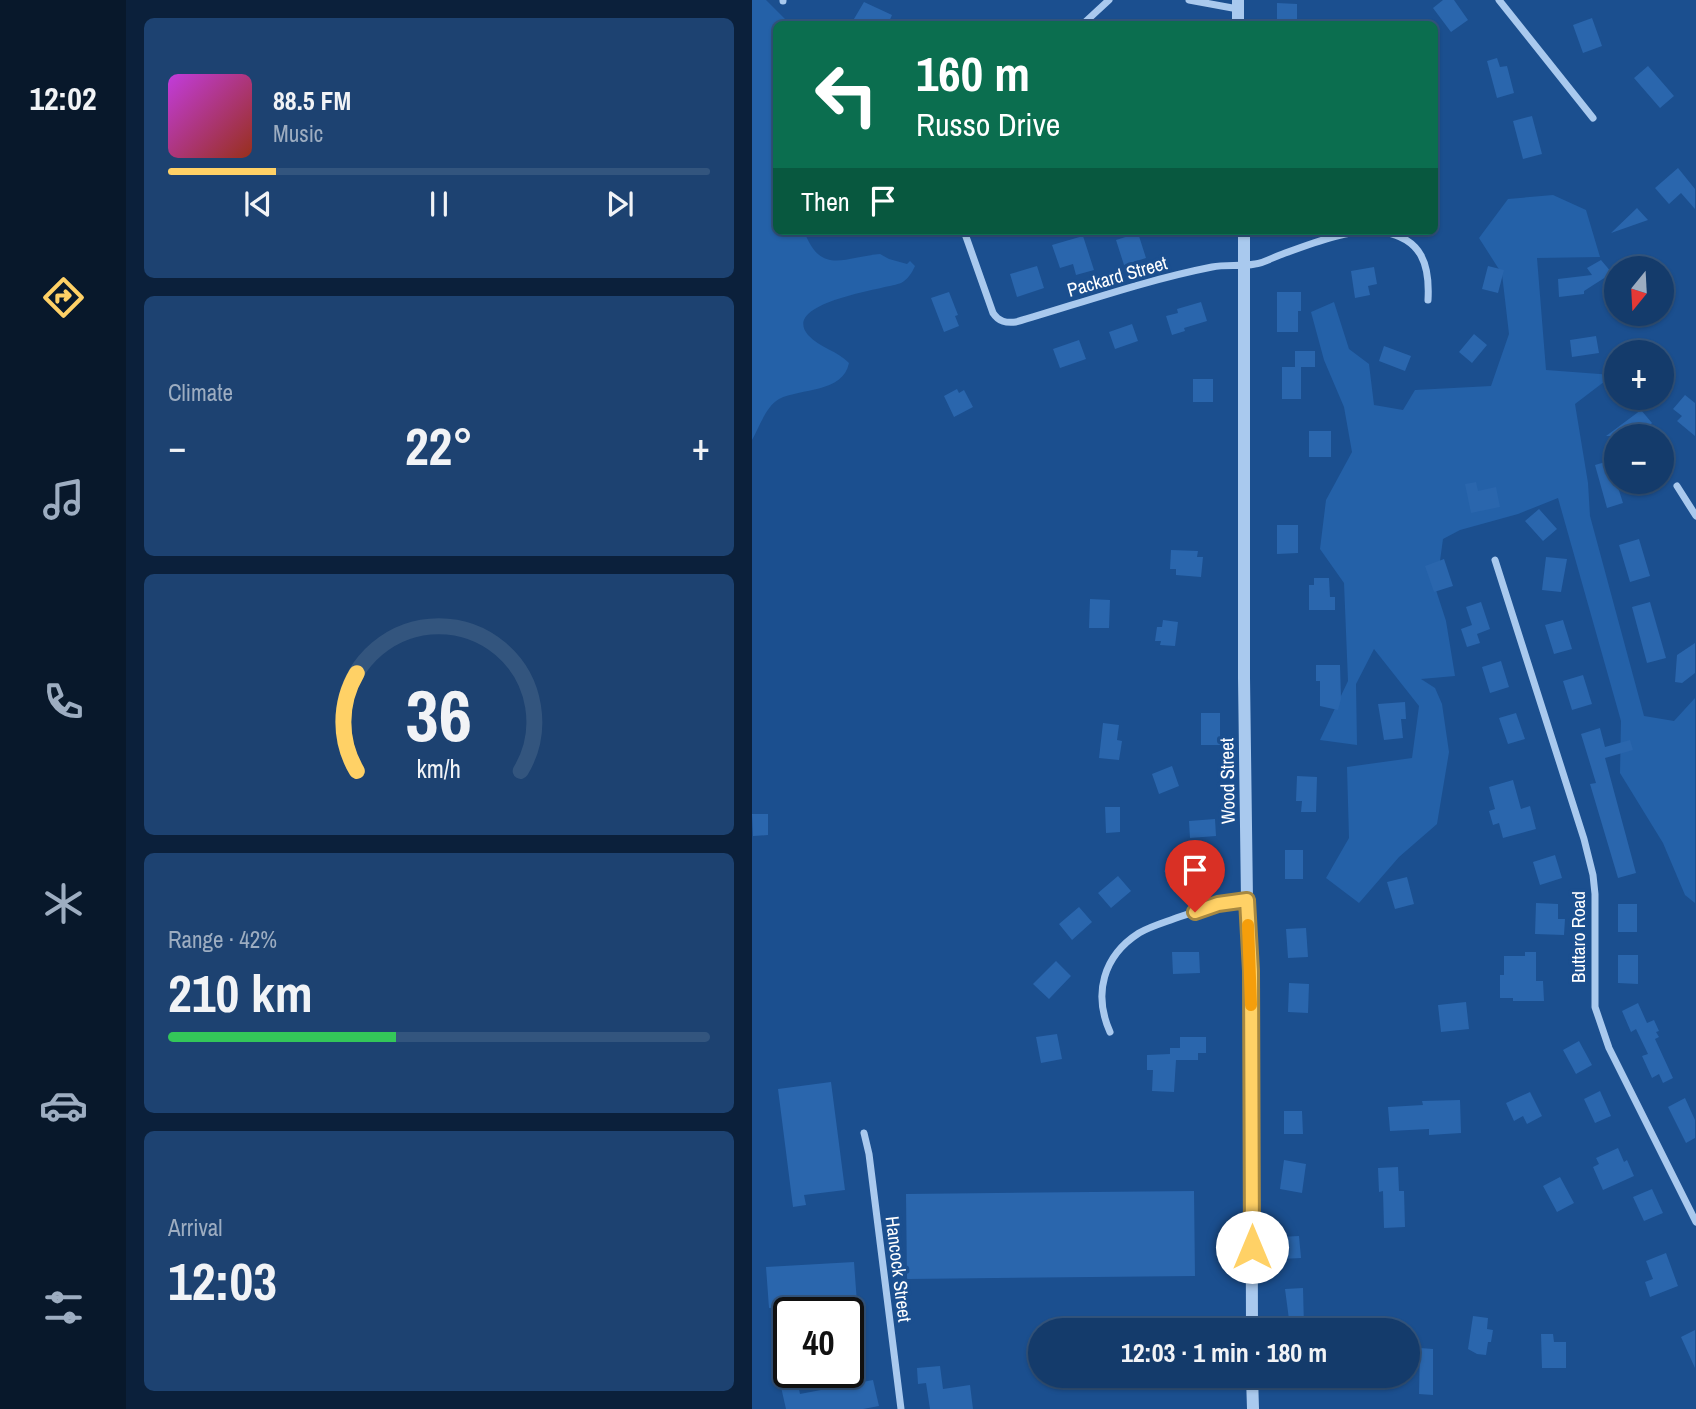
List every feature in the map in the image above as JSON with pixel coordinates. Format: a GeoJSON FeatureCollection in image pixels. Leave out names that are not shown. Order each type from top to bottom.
{"type":"FeatureCollection","features":[{"type":"Feature","properties":{"kind":"street"},"geometry":{"type":"LineString","coordinates":[[1086,21],[1109,0]]}},
{"type":"Feature","properties":{"kind":"street"},"geometry":{"type":"LineString","coordinates":[[1189,0],[1238,4]]}},
{"type":"Feature","properties":{"kind":"street"},"geometry":{"type":"LineString","coordinates":[[1499,0],[1593,118]]}},
{"type":"Feature","properties":{"kind":"street","name":"Packard Street"},"geometry":{"type":"LineString","coordinates":[[965,235],[993,313],[1005,323],[1215,266],[1255,265],[1346,235]]}},
{"type":"Feature","properties":{"kind":"street","name":"Wood Street"},"geometry":{"type":"LineString","coordinates":[[1244,235],[1252,1318]]}},
{"type":"Feature","properties":{"kind":"street","name":"Packard Street"},"geometry":{"type":"LineString","coordinates":[[1392,235],[1422,255],[1428,269],[1428,300]]}},
{"type":"Feature","properties":{"kind":"street"},"geometry":{"type":"LineString","coordinates":[[1677,486],[1695,516]]}},
{"type":"Feature","properties":{"kind":"street","name":"Buttaro Road"},"geometry":{"type":"LineString","coordinates":[[1495,560],[1593,875],[1593,993],[1596,1014],[1609,1048],[1695,1222]]}},
{"type":"Feature","properties":{"kind":"street"},"geometry":{"type":"LineString","coordinates":[[1110,1032],[1102,1013],[1101,991],[1112,960],[1122,947],[1149,928],[1218,904],[1247,900]]}},
{"type":"Feature","properties":{"kind":"street","name":"Hancock Street"},"geometry":{"type":"LineString","coordinates":[[864,1133],[869,1154],[901,1409]]}},
{"type":"Feature","properties":{"kind":"street"},"geometry":{"type":"LineString","coordinates":[[1252,1388],[1252,1409]]}},
{"type":"Feature","properties":{"kind":"shaded area"},"geometry":{"type":"Polygon","coordinates":[[[752,0],[766,0],[787,21],[773,21],[773,235],[806,235],[818,254],[826,259],[845,260],[880,254],[907,264],[910,261],[915,266],[901,283],[838,299],[809,314],[803,324],[808,335],[849,363],[845,373],[830,385],[774,402],[752,440],[752,0]]]}},
{"type":"Feature","properties":{"kind":"shaded area"},"geometry":{"type":"Polygon","coordinates":[[[1553,195],[1586,210],[1600,257],[1537,258],[1546,370],[1604,374],[1604,382],[1575,404],[1588,483],[1590,516],[1644,716],[1674,721],[1695,698],[1695,903],[1685,895],[1663,843],[1620,773],[1621,721],[1558,498],[1518,514],[1460,530],[1443,539],[1436,590],[1446,621],[1455,676],[1421,679],[1435,688],[1442,704],[1449,752],[1437,824],[1399,857],[1359,903],[1326,878],[1349,838],[1347,767],[1412,758],[1419,706],[1374,649],[1356,684],[1357,745],[1320,740],[1348,681],[1344,583],[1320,549],[1326,500],[1352,452],[1344,407],[1324,360],[1311,312],[1334,302],[1349,349],[1369,364],[1374,405],[1403,410],[1415,390],[1491,386],[1509,334],[1502,274],[1479,238],[1508,199],[1553,195]]]}},
{"type":"Feature","properties":{"kind":"building"},"geometry":{"type":"Polygon","coordinates":[[[1443,0],[1454,0],[1468,20],[1451,32],[1433,8],[1443,0]]]}},
{"type":"Feature","properties":{"kind":"building"},"geometry":{"type":"Polygon","coordinates":[[[864,2],[892,15],[889,21],[853,21],[864,2]]]}},
{"type":"Feature","properties":{"kind":"building"},"geometry":{"type":"Polygon","coordinates":[[[1277,3],[1297,4],[1297,21],[1277,21],[1277,3]]]}},
{"type":"Feature","properties":{"kind":"building"},"geometry":{"type":"Polygon","coordinates":[[[1592,18],[1602,46],[1583,53],[1573,25],[1592,18]]]}},
{"type":"Feature","properties":{"kind":"building"},"geometry":{"type":"Polygon","coordinates":[[[1497,58],[1500,67],[1507,66],[1514,93],[1497,98],[1487,61],[1497,58]]]}},
{"type":"Feature","properties":{"kind":"building"},"geometry":{"type":"Polygon","coordinates":[[[1648,66],[1674,96],[1660,108],[1634,78],[1648,66]]]}},
{"type":"Feature","properties":{"kind":"building"},"geometry":{"type":"Polygon","coordinates":[[[1532,116],[1542,154],[1523,159],[1513,121],[1532,116]]]}},
{"type":"Feature","properties":{"kind":"building"},"geometry":{"type":"Polygon","coordinates":[[[1678,168],[1695,189],[1695,209],[1681,193],[1669,204],[1655,188],[1678,168]]]}},
{"type":"Feature","properties":{"kind":"building"},"geometry":{"type":"Polygon","coordinates":[[[1637,208],[1648,220],[1611,233],[1637,208]]]}},
{"type":"Feature","properties":{"kind":"building"},"geometry":{"type":"Polygon","coordinates":[[[1139,235],[1146,258],[1124,265],[1116,240],[1139,235]]]}},
{"type":"Feature","properties":{"kind":"building"},"geometry":{"type":"Polygon","coordinates":[[[1083,236],[1094,270],[1076,275],[1073,264],[1060,268],[1052,245],[1083,236]]]}},
{"type":"Feature","properties":{"kind":"building"},"geometry":{"type":"Polygon","coordinates":[[[1601,260],[1604,264],[1604,278],[1584,291],[1584,294],[1559,297],[1558,279],[1592,275],[1587,268],[1601,260]]]}},
{"type":"Feature","properties":{"kind":"building"},"geometry":{"type":"Polygon","coordinates":[[[1037,266],[1044,288],[1017,297],[1010,274],[1037,266]]]}},
{"type":"Feature","properties":{"kind":"building"},"geometry":{"type":"Polygon","coordinates":[[[1488,266],[1504,270],[1498,293],[1482,289],[1488,266]]]}},
{"type":"Feature","properties":{"kind":"building"},"geometry":{"type":"Polygon","coordinates":[[[1374,267],[1377,284],[1368,286],[1370,295],[1355,298],[1351,271],[1374,267]]]}},
{"type":"Feature","properties":{"kind":"building"},"geometry":{"type":"Polygon","coordinates":[[[949,292],[958,315],[955,316],[959,326],[944,332],[931,298],[949,292]]]}},
{"type":"Feature","properties":{"kind":"building"},"geometry":{"type":"Polygon","coordinates":[[[1277,292],[1301,292],[1298,332],[1277,332],[1277,292]]]}},
{"type":"Feature","properties":{"kind":"building"},"geometry":{"type":"Polygon","coordinates":[[[1201,302],[1207,321],[1172,335],[1166,316],[1178,313],[1177,309],[1201,302]]]}},
{"type":"Feature","properties":{"kind":"building"},"geometry":{"type":"Polygon","coordinates":[[[1132,324],[1138,341],[1115,349],[1109,332],[1132,324]]]}},
{"type":"Feature","properties":{"kind":"building"},"geometry":{"type":"Polygon","coordinates":[[[1474,334],[1487,345],[1472,363],[1459,352],[1474,334]]]}},
{"type":"Feature","properties":{"kind":"building"},"geometry":{"type":"Polygon","coordinates":[[[1596,336],[1599,353],[1572,357],[1570,340],[1596,336]]]}},
{"type":"Feature","properties":{"kind":"building"},"geometry":{"type":"Polygon","coordinates":[[[1079,340],[1086,359],[1060,368],[1053,349],[1079,340]]]}},
{"type":"Feature","properties":{"kind":"building"},"geometry":{"type":"Polygon","coordinates":[[[1384,346],[1411,356],[1405,371],[1379,361],[1384,346]]]}},
{"type":"Feature","properties":{"kind":"building"},"geometry":{"type":"Polygon","coordinates":[[[1295,351],[1315,351],[1315,367],[1301,367],[1301,399],[1282,399],[1282,367],[1295,367],[1295,351]]]}},
{"type":"Feature","properties":{"kind":"building"},"geometry":{"type":"Polygon","coordinates":[[[1193,379],[1213,379],[1213,402],[1193,402],[1193,379]]]}},
{"type":"Feature","properties":{"kind":"building"},"geometry":{"type":"Polygon","coordinates":[[[957,389],[959,393],[964,390],[973,407],[954,417],[944,396],[957,389]]]}},
{"type":"Feature","properties":{"kind":"building"},"geometry":{"type":"Polygon","coordinates":[[[1685,395],[1695,403],[1695,436],[1677,421],[1682,416],[1674,408],[1685,395]]]}},
{"type":"Feature","properties":{"kind":"building"},"geometry":{"type":"Polygon","coordinates":[[[1641,410],[1652,423],[1651,424],[1622,424],[1641,410]]]}},
{"type":"Feature","properties":{"kind":"building"},"geometry":{"type":"Polygon","coordinates":[[[1309,431],[1331,431],[1331,457],[1309,457],[1309,431]]]}},
{"type":"Feature","properties":{"kind":"building"},"geometry":{"type":"Polygon","coordinates":[[[1604,462],[1604,494],[1620,494],[1623,503],[1607,508],[1595,465],[1604,462]]]}},
{"type":"Feature","properties":{"kind":"building"},"geometry":{"type":"Polygon","coordinates":[[[1476,482],[1478,491],[1496,487],[1500,507],[1471,513],[1465,484],[1476,482]]]}},
{"type":"Feature","properties":{"kind":"building"},"geometry":{"type":"Polygon","coordinates":[[[1539,509],[1557,529],[1543,541],[1525,521],[1539,509]]]}},
{"type":"Feature","properties":{"kind":"building"},"geometry":{"type":"Polygon","coordinates":[[[1277,525],[1298,525],[1298,553],[1277,554],[1277,525]]]}},
{"type":"Feature","properties":{"kind":"building"},"geometry":{"type":"Polygon","coordinates":[[[1639,539],[1650,576],[1630,582],[1619,545],[1639,539]]]}},
{"type":"Feature","properties":{"kind":"building"},"geometry":{"type":"Polygon","coordinates":[[[1171,550],[1198,551],[1197,557],[1203,557],[1201,577],[1176,575],[1176,569],[1170,569],[1171,550]]]}},
{"type":"Feature","properties":{"kind":"building"},"geometry":{"type":"Polygon","coordinates":[[[1546,557],[1567,559],[1561,592],[1542,590],[1546,557]]]}},
{"type":"Feature","properties":{"kind":"building"},"geometry":{"type":"Polygon","coordinates":[[[1444,559],[1453,586],[1434,592],[1425,566],[1444,559]]]}},
{"type":"Feature","properties":{"kind":"building"},"geometry":{"type":"Polygon","coordinates":[[[1314,578],[1329,578],[1330,597],[1335,597],[1335,610],[1309,610],[1309,585],[1314,585],[1314,578]]]}},
{"type":"Feature","properties":{"kind":"building"},"geometry":{"type":"Polygon","coordinates":[[[1090,599],[1110,600],[1109,628],[1089,628],[1090,599]]]}},
{"type":"Feature","properties":{"kind":"building"},"geometry":{"type":"Polygon","coordinates":[[[1481,602],[1490,629],[1477,634],[1480,643],[1467,647],[1461,629],[1472,625],[1466,607],[1481,602]]]}},
{"type":"Feature","properties":{"kind":"building"},"geometry":{"type":"Polygon","coordinates":[[[1650,602],[1666,658],[1647,663],[1632,607],[1650,602]]]}},
{"type":"Feature","properties":{"kind":"building"},"geometry":{"type":"Polygon","coordinates":[[[1163,620],[1178,622],[1175,646],[1160,645],[1161,641],[1155,641],[1157,627],[1162,627],[1163,620]]]}},
{"type":"Feature","properties":{"kind":"building"},"geometry":{"type":"Polygon","coordinates":[[[1563,620],[1572,649],[1554,654],[1545,625],[1563,620]]]}},
{"type":"Feature","properties":{"kind":"building"},"geometry":{"type":"Polygon","coordinates":[[[1695,643],[1695,673],[1682,683],[1675,682],[1677,655],[1695,643]]]}},
{"type":"Feature","properties":{"kind":"building"},"geometry":{"type":"Polygon","coordinates":[[[1501,661],[1509,687],[1490,693],[1482,667],[1501,661]]]}},
{"type":"Feature","properties":{"kind":"building"},"geometry":{"type":"Polygon","coordinates":[[[1316,665],[1340,665],[1341,699],[1338,710],[1320,706],[1320,681],[1316,681],[1316,665]]]}},
{"type":"Feature","properties":{"kind":"building"},"geometry":{"type":"Polygon","coordinates":[[[1583,675],[1592,704],[1572,710],[1563,681],[1583,675]]]}},
{"type":"Feature","properties":{"kind":"building"},"geometry":{"type":"Polygon","coordinates":[[[1405,702],[1406,719],[1401,719],[1403,738],[1384,740],[1378,704],[1405,702]]]}},
{"type":"Feature","properties":{"kind":"building"},"geometry":{"type":"Polygon","coordinates":[[[1201,713],[1220,713],[1220,745],[1201,745],[1201,713]]]}},
{"type":"Feature","properties":{"kind":"building"},"geometry":{"type":"Polygon","coordinates":[[[1516,713],[1525,739],[1508,744],[1499,718],[1516,713]]]}},
{"type":"Feature","properties":{"kind":"building"},"geometry":{"type":"Polygon","coordinates":[[[1103,723],[1119,725],[1117,740],[1122,741],[1119,760],[1099,758],[1103,723]]]}},
{"type":"Feature","properties":{"kind":"building"},"geometry":{"type":"Polygon","coordinates":[[[1600,728],[1605,747],[1630,740],[1633,750],[1605,758],[1636,873],[1618,878],[1590,784],[1596,783],[1581,734],[1600,728]]]}},
{"type":"Feature","properties":{"kind":"building"},"geometry":{"type":"Polygon","coordinates":[[[1172,766],[1179,786],[1159,794],[1152,774],[1172,766]]]}},
{"type":"Feature","properties":{"kind":"building"},"geometry":{"type":"Polygon","coordinates":[[[1297,776],[1317,777],[1316,812],[1301,812],[1302,801],[1296,801],[1297,776]]]}},
{"type":"Feature","properties":{"kind":"building"},"geometry":{"type":"Polygon","coordinates":[[[1513,780],[1521,809],[1530,806],[1536,829],[1503,838],[1499,823],[1493,825],[1489,811],[1495,809],[1489,787],[1513,780]]]}},
{"type":"Feature","properties":{"kind":"building"},"geometry":{"type":"Polygon","coordinates":[[[1105,807],[1120,807],[1120,832],[1106,833],[1105,807]]]}},
{"type":"Feature","properties":{"kind":"building"},"geometry":{"type":"Polygon","coordinates":[[[752,814],[768,814],[768,835],[753,836],[752,814]]]}},
{"type":"Feature","properties":{"kind":"building"},"geometry":{"type":"Polygon","coordinates":[[[1215,819],[1216,836],[1190,838],[1189,821],[1215,819]]]}},
{"type":"Feature","properties":{"kind":"building"},"geometry":{"type":"Polygon","coordinates":[[[1285,850],[1303,850],[1303,879],[1285,879],[1285,850]]]}},
{"type":"Feature","properties":{"kind":"building"},"geometry":{"type":"Polygon","coordinates":[[[1185,855],[1197,871],[1176,887],[1164,871],[1185,855]]]}},
{"type":"Feature","properties":{"kind":"building"},"geometry":{"type":"Polygon","coordinates":[[[1555,855],[1562,878],[1540,885],[1533,862],[1555,855]]]}},
{"type":"Feature","properties":{"kind":"building"},"geometry":{"type":"Polygon","coordinates":[[[1118,876],[1131,891],[1111,908],[1098,893],[1118,876]]]}},
{"type":"Feature","properties":{"kind":"building"},"geometry":{"type":"Polygon","coordinates":[[[1407,877],[1414,904],[1395,909],[1387,882],[1407,877]]]}},
{"type":"Feature","properties":{"kind":"building"},"geometry":{"type":"Polygon","coordinates":[[[1536,903],[1558,904],[1558,919],[1565,919],[1564,935],[1535,934],[1536,903]]]}},
{"type":"Feature","properties":{"kind":"building"},"geometry":{"type":"Polygon","coordinates":[[[1618,904],[1637,904],[1637,932],[1618,932],[1618,904]]]}},
{"type":"Feature","properties":{"kind":"building"},"geometry":{"type":"Polygon","coordinates":[[[1079,907],[1092,922],[1072,940],[1059,924],[1079,907]]]}},
{"type":"Feature","properties":{"kind":"building"},"geometry":{"type":"Polygon","coordinates":[[[1306,928],[1308,957],[1288,958],[1286,929],[1306,928]]]}},
{"type":"Feature","properties":{"kind":"building"},"geometry":{"type":"Polygon","coordinates":[[[1172,952],[1199,952],[1200,973],[1173,974],[1172,952]]]}},
{"type":"Feature","properties":{"kind":"building"},"geometry":{"type":"Polygon","coordinates":[[[1525,952],[1536,952],[1536,981],[1543,981],[1544,1001],[1513,1001],[1513,998],[1500,998],[1500,975],[1504,975],[1504,956],[1525,956],[1525,952]]]}},
{"type":"Feature","properties":{"kind":"building"},"geometry":{"type":"Polygon","coordinates":[[[1618,955],[1638,955],[1638,984],[1618,983],[1618,955]]]}},
{"type":"Feature","properties":{"kind":"building"},"geometry":{"type":"Polygon","coordinates":[[[1056,961],[1071,976],[1049,999],[1033,984],[1056,961]]]}},
{"type":"Feature","properties":{"kind":"building"},"geometry":{"type":"Polygon","coordinates":[[[1289,983],[1309,984],[1308,1013],[1288,1012],[1289,983]]]}},
{"type":"Feature","properties":{"kind":"building"},"geometry":{"type":"Polygon","coordinates":[[[1466,1002],[1469,1029],[1441,1032],[1438,1005],[1466,1002]]]}},
{"type":"Feature","properties":{"kind":"building"},"geometry":{"type":"Polygon","coordinates":[[[1638,1003],[1647,1023],[1654,1020],[1659,1031],[1656,1032],[1659,1037],[1655,1039],[1673,1078],[1663,1083],[1659,1074],[1652,1078],[1642,1056],[1648,1054],[1636,1029],[1631,1032],[1622,1011],[1638,1003]]]}},
{"type":"Feature","properties":{"kind":"building"},"geometry":{"type":"Polygon","coordinates":[[[1057,1034],[1062,1059],[1041,1063],[1036,1037],[1057,1034]]]}},
{"type":"Feature","properties":{"kind":"building"},"geometry":{"type":"Polygon","coordinates":[[[1180,1037],[1206,1037],[1206,1053],[1198,1053],[1198,1060],[1176,1060],[1174,1092],[1152,1091],[1153,1070],[1147,1070],[1147,1055],[1170,1054],[1170,1048],[1180,1048],[1180,1037]]]}},
{"type":"Feature","properties":{"kind":"building"},"geometry":{"type":"Polygon","coordinates":[[[1579,1041],[1592,1065],[1576,1074],[1563,1050],[1579,1041]]]}},
{"type":"Feature","properties":{"kind":"building"},"geometry":{"type":"Polygon","coordinates":[[[831,1082],[845,1190],[804,1195],[806,1205],[793,1207],[778,1089],[831,1082]]]}},
{"type":"Feature","properties":{"kind":"building"},"geometry":{"type":"Polygon","coordinates":[[[1600,1091],[1611,1116],[1595,1123],[1584,1099],[1600,1091]]]}},
{"type":"Feature","properties":{"kind":"building"},"geometry":{"type":"Polygon","coordinates":[[[1530,1092],[1542,1116],[1527,1124],[1523,1116],[1514,1121],[1506,1103],[1530,1092]]]}},
{"type":"Feature","properties":{"kind":"building"},"geometry":{"type":"Polygon","coordinates":[[[1685,1098],[1695,1120],[1695,1138],[1686,1143],[1668,1107],[1685,1098]]]}},
{"type":"Feature","properties":{"kind":"building"},"geometry":{"type":"Polygon","coordinates":[[[1460,1100],[1461,1133],[1429,1135],[1429,1129],[1390,1131],[1388,1107],[1423,1105],[1422,1101],[1460,1100]]]}},
{"type":"Feature","properties":{"kind":"building"},"geometry":{"type":"Polygon","coordinates":[[[1284,1111],[1302,1111],[1303,1134],[1284,1134],[1284,1111]]]}},
{"type":"Feature","properties":{"kind":"building"},"geometry":{"type":"Polygon","coordinates":[[[1618,1148],[1634,1176],[1603,1190],[1593,1167],[1599,1164],[1596,1158],[1618,1148]]]}},
{"type":"Feature","properties":{"kind":"building"},"geometry":{"type":"Polygon","coordinates":[[[1284,1160],[1306,1164],[1302,1193],[1280,1189],[1284,1160]]]}},
{"type":"Feature","properties":{"kind":"building"},"geometry":{"type":"Polygon","coordinates":[[[1398,1167],[1399,1191],[1404,1191],[1405,1227],[1384,1228],[1383,1191],[1379,1192],[1378,1168],[1398,1167]]]}},
{"type":"Feature","properties":{"kind":"building"},"geometry":{"type":"Polygon","coordinates":[[[1560,1177],[1574,1203],[1557,1212],[1543,1186],[1560,1177]]]}},
{"type":"Feature","properties":{"kind":"building"},"geometry":{"type":"Polygon","coordinates":[[[1652,1189],[1663,1213],[1644,1221],[1633,1197],[1652,1189]]]}},
{"type":"Feature","properties":{"kind":"building"},"geometry":{"type":"Polygon","coordinates":[[[1194,1191],[1195,1276],[907,1279],[906,1194],[1194,1191]]]}},
{"type":"Feature","properties":{"kind":"building"},"geometry":{"type":"Polygon","coordinates":[[[1299,1236],[1301,1258],[1281,1259],[1280,1237],[1299,1236]]]}},
{"type":"Feature","properties":{"kind":"building"},"geometry":{"type":"Polygon","coordinates":[[[1666,1253],[1678,1286],[1650,1297],[1645,1282],[1653,1279],[1646,1261],[1666,1253]]]}},
{"type":"Feature","properties":{"kind":"building"},"geometry":{"type":"Polygon","coordinates":[[[854,1262],[857,1297],[773,1297],[773,1308],[769,1308],[766,1267],[854,1262]]]}},
{"type":"Feature","properties":{"kind":"building"},"geometry":{"type":"Polygon","coordinates":[[[1303,1288],[1304,1318],[1289,1318],[1285,1289],[1303,1288]]]}},
{"type":"Feature","properties":{"kind":"building"},"geometry":{"type":"Polygon","coordinates":[[[1473,1316],[1488,1318],[1487,1329],[1493,1330],[1486,1355],[1468,1349],[1473,1316]]]}},
{"type":"Feature","properties":{"kind":"building"},"geometry":{"type":"Polygon","coordinates":[[[1695,1330],[1695,1368],[1681,1337],[1695,1330]]]}},
{"type":"Feature","properties":{"kind":"building"},"geometry":{"type":"Polygon","coordinates":[[[1541,1334],[1553,1334],[1554,1342],[1566,1342],[1566,1368],[1542,1368],[1541,1334]]]}},
{"type":"Feature","properties":{"kind":"building"},"geometry":{"type":"Polygon","coordinates":[[[1420,1348],[1433,1349],[1433,1395],[1419,1394],[1420,1348]]]}},
{"type":"Feature","properties":{"kind":"building"},"geometry":{"type":"Polygon","coordinates":[[[940,1366],[943,1389],[970,1385],[973,1409],[930,1409],[926,1383],[918,1384],[917,1368],[940,1366]]]}},
{"type":"Feature","properties":{"kind":"building"},"geometry":{"type":"Polygon","coordinates":[[[873,1380],[879,1406],[863,1409],[786,1409],[781,1388],[799,1388],[800,1394],[831,1388],[864,1388],[864,1382],[873,1380]]]}},
{"type":"Feature","properties":{"kind":"slow traffic"},"geometry":{"type":"LineString","coordinates":[[1248,925],[1251,1005]]}},
{"type":"Feature","properties":{"kind":"route"},"geometry":{"type":"LineString","coordinates":[[1195,912],[1218,904],[1247,900],[1251,971],[1252,1247]]}}]}
